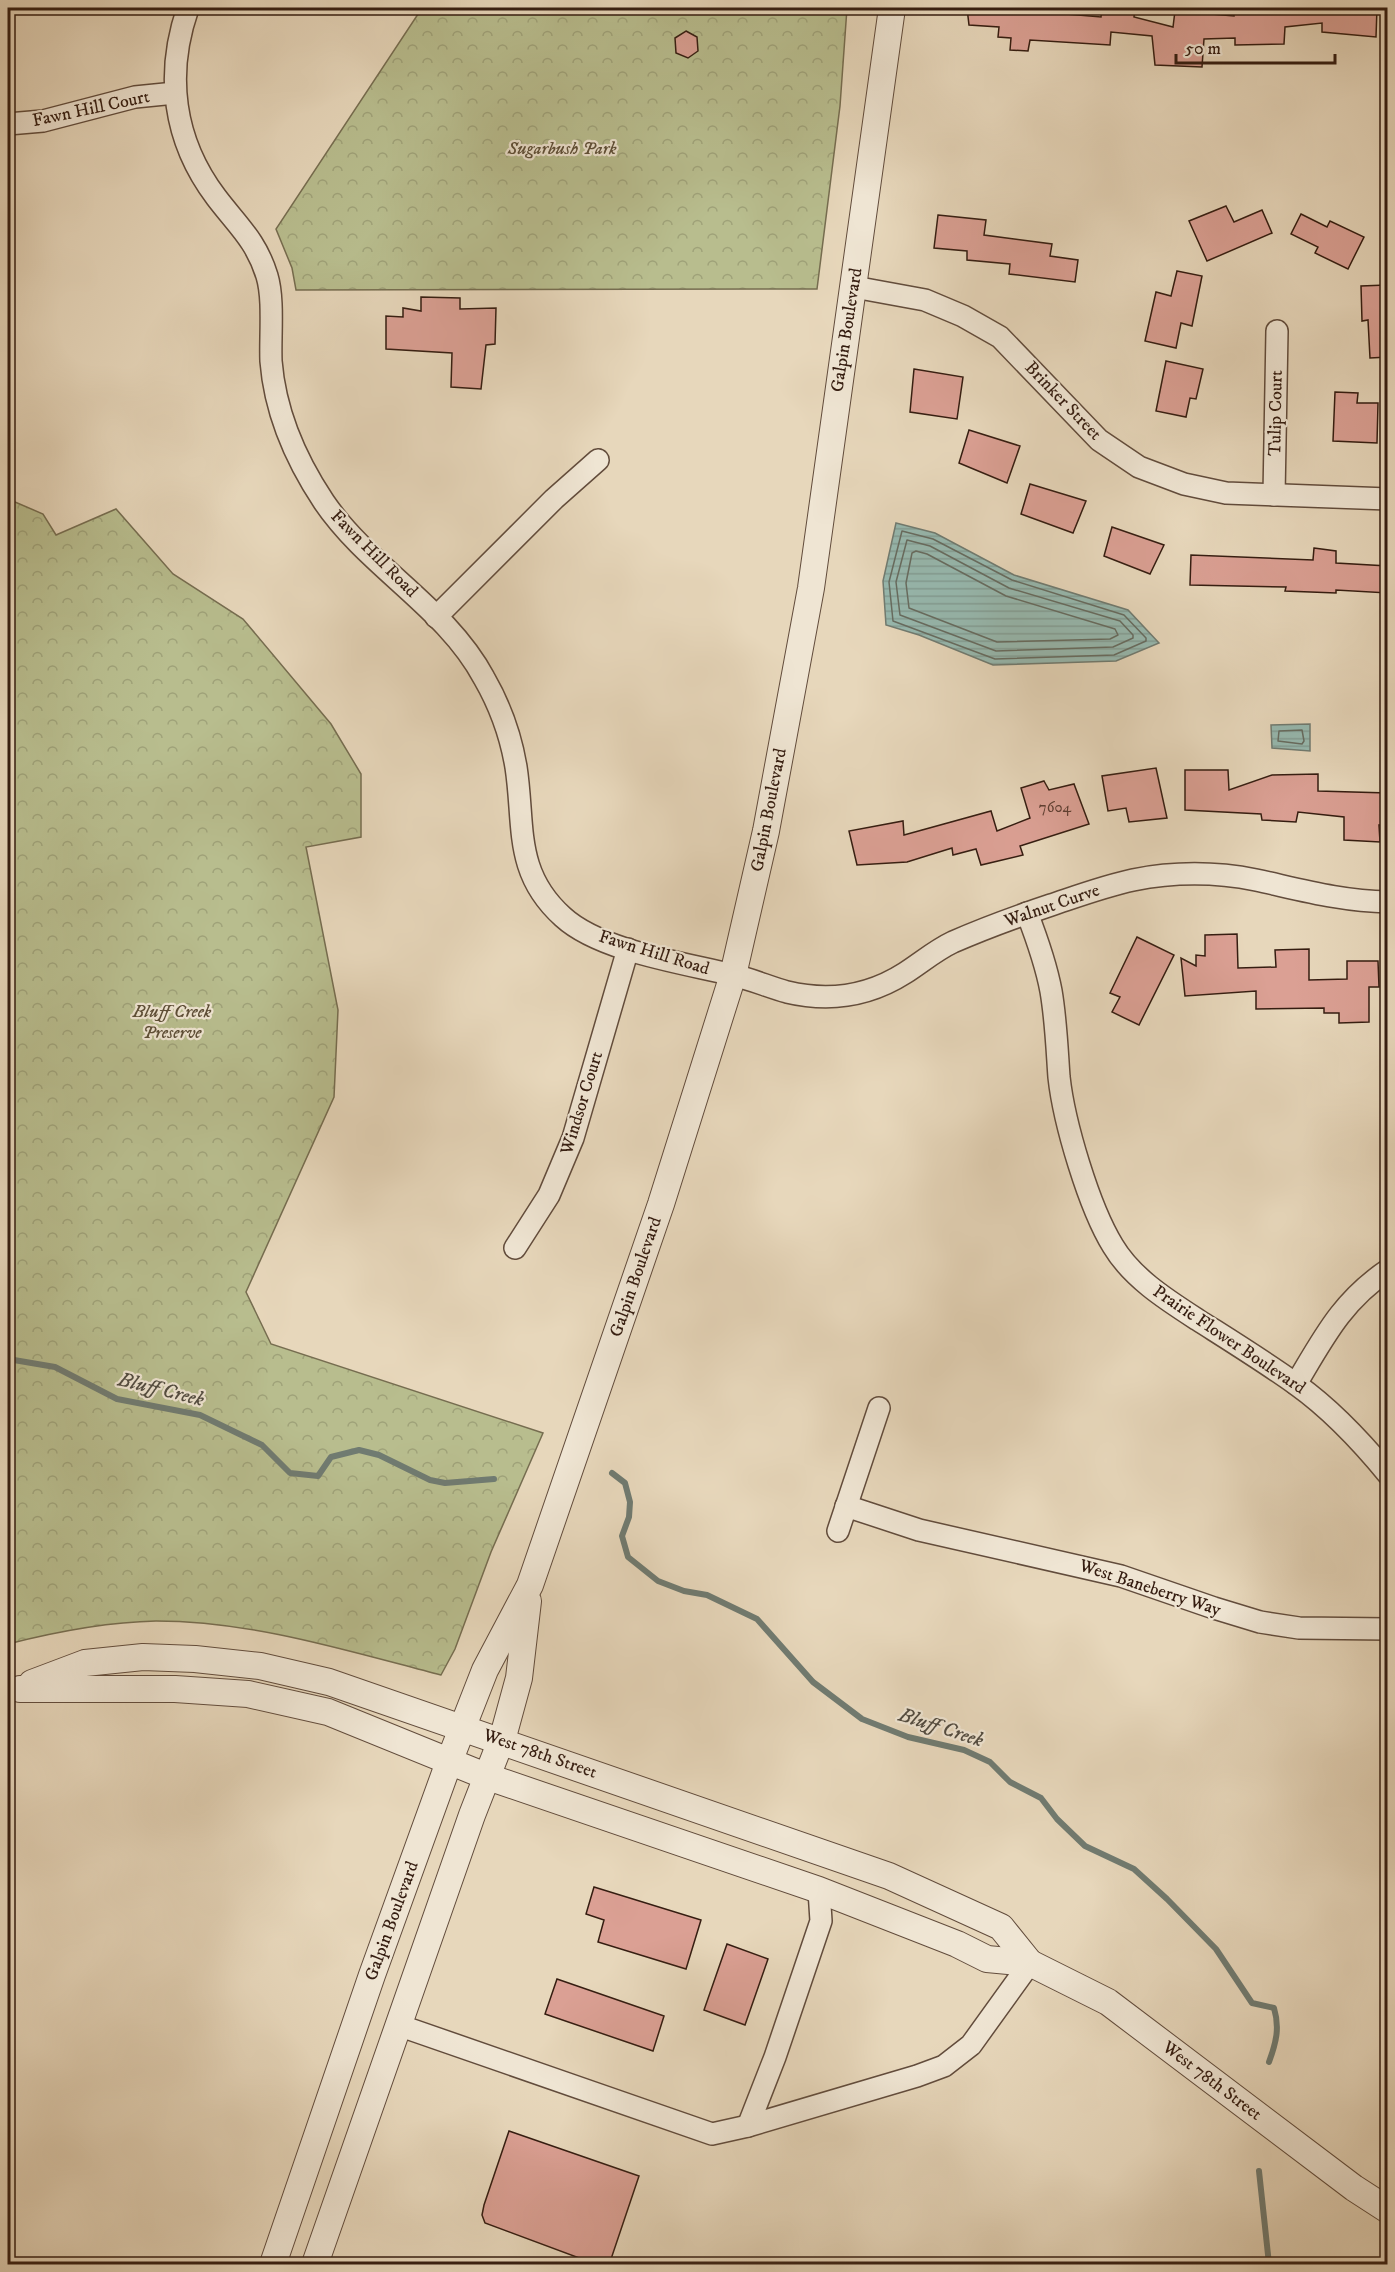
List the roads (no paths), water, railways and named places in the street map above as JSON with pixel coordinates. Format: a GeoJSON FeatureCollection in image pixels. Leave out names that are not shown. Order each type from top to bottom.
{"type":"FeatureCollection","features":[{"type":"Feature","properties":{"kind":"street","name":"Fawn Hill Road"},"geometry":{"type":"LineString","coordinates":[[188,8],[176,62],[177,114],[198,169],[215,196],[246,232],[269,283],[272,366],[276,396],[295,451],[329,509],[354,538],[436,617],[466,650],[483,676],[498,709],[516,767],[520,827],[525,855],[533,878],[563,917],[582,931],[628,949],[734,975]]}},
{"type":"Feature","properties":{"kind":"street","name":"Galpin Boulevard"},"geometry":{"type":"LineString","coordinates":[[273,2265],[368,1986],[449,1762],[485,1671],[530,1585],[660,1205],[734,975],[766,831],[811,588],[892,8]]}},
{"type":"Feature","properties":{"kind":"street","name":"Fawn Hill Court"},"geometry":{"type":"LineString","coordinates":[[8,124],[43,121],[135,97],[175,93]]}},
{"type":"Feature","properties":{"kind":"street","name":"Brinker Street"},"geometry":{"type":"LineString","coordinates":[[854,287],[925,300],[963,316],[1000,337],[1099,440],[1139,467],[1184,484],[1226,493],[1388,499]]}},
{"type":"Feature","properties":{"kind":"street","name":"Tulip Court"},"geometry":{"type":"LineString","coordinates":[[1274,495],[1277,331]]}},
{"type":"Feature","properties":{"kind":"street"},"geometry":{"type":"LineString","coordinates":[[436,617],[546,507],[598,460]]}},
{"type":"Feature","properties":{"kind":"street","name":"Walnut Curve"},"geometry":{"type":"LineString","coordinates":[[734,975],[788,992],[816,997],[844,997],[875,989],[902,975],[940,948],[1027,913],[1133,880],[1172,875],[1210,874],[1243,878],[1335,898],[1388,902]]}},
{"type":"Feature","properties":{"kind":"street","name":"Prairie Flower Boulevard"},"geometry":{"type":"LineString","coordinates":[[1027,913],[1042,953],[1051,990],[1056,1020],[1060,1080],[1066,1114],[1094,1207],[1113,1246],[1136,1274],[1164,1298],[1296,1383],[1324,1405],[1356,1436],[1388,1474]]}},
{"type":"Feature","properties":{"kind":"street","name":"Windsor Court"},"geometry":{"type":"LineString","coordinates":[[514,1248],[549,1195],[566,1156],[628,949]]}},
{"type":"Feature","properties":{"kind":"street"},"geometry":{"type":"LineString","coordinates":[[1296,1383],[1340,1312],[1368,1283],[1388,1270]]}},
{"type":"Feature","properties":{"kind":"street"},"geometry":{"type":"LineString","coordinates":[[838,1531],[879,1408]]}},
{"type":"Feature","properties":{"kind":"street","name":"West Baneberry Way"},"geometry":{"type":"LineString","coordinates":[[846,1506],[920,1530],[1121,1576],[1260,1622],[1299,1628],[1388,1629]]}},
{"type":"Feature","properties":{"kind":"street","name":"Galpin Boulevard"},"geometry":{"type":"LineString","coordinates":[[315,2265],[472,1815],[502,1741],[519,1678],[530,1585]]}},
{"type":"Feature","properties":{"kind":"street","name":"West 78th Street"},"geometry":{"type":"LineString","coordinates":[[14,1691],[85,1663],[143,1658],[195,1659],[260,1666],[329,1682],[892,1877],[1001,1928],[1030,1963]]}},
{"type":"Feature","properties":{"kind":"street","name":"West 78th Street"},"geometry":{"type":"LineString","coordinates":[[14,1691],[175,1689],[248,1694],[328,1712],[488,1777],[819,1890],[909,1925],[987,1959],[1030,1963],[1107,2002],[1354,2188],[1388,2210]]}},
{"type":"Feature","properties":{"kind":"street"},"geometry":{"type":"LineString","coordinates":[[748,2126],[775,2057],[821,1921],[819,1890]]}},
{"type":"Feature","properties":{"kind":"street"},"geometry":{"type":"LineString","coordinates":[[398,2025],[712,2134],[748,2126],[944,2066],[971,2045],[1030,1963]]}},
{"type":"Feature","properties":{"kind":"water"},"geometry":{"type":"Polygon","coordinates":[[[896,523],[935,533],[1014,575],[1128,610],[1159,643],[1116,661],[993,665],[919,635],[886,625],[883,581],[896,523]]]}},
{"type":"Feature","properties":{"kind":"water"},"geometry":{"type":"Polygon","coordinates":[[[1310,724],[1310,751],[1272,748],[1271,725],[1310,724]]]}},
{"type":"Feature","properties":{"kind":"waterway","name":"Bluff Creek"},"geometry":{"type":"LineString","coordinates":[[8,1359],[55,1367],[117,1399],[200,1415],[262,1445],[290,1473],[318,1476],[331,1457],[359,1450],[379,1455],[430,1480],[445,1483],[494,1479]]}},
{"type":"Feature","properties":{"kind":"waterway","name":"Bluff Creek"},"geometry":{"type":"LineString","coordinates":[[612,1473],[625,1483],[630,1502],[629,1517],[622,1536],[628,1557],[658,1581],[684,1591],[707,1595],[757,1619],[813,1682],[862,1719],[908,1737],[964,1750],[990,1762],[1010,1782],[1041,1798],[1057,1819],[1085,1846],[1134,1869],[1216,1949],[1252,2003],[1274,2008],[1277,2022],[1276,2035],[1269,2062]]}},
{"type":"Feature","properties":{"kind":"waterway","name":"Bluff Creek"},"geometry":{"type":"LineString","coordinates":[[1259,2171],[1269,2264]]}},
{"type":"Feature","properties":{"kind":"park label","name":"Sugarbush Park"},"geometry":{"type":"Point","coordinates":[562,149]}},
{"type":"Feature","properties":{"kind":"park label","name":"Bluff Creek Preserve"},"geometry":{"type":"Point","coordinates":[172,1022]}}]}
